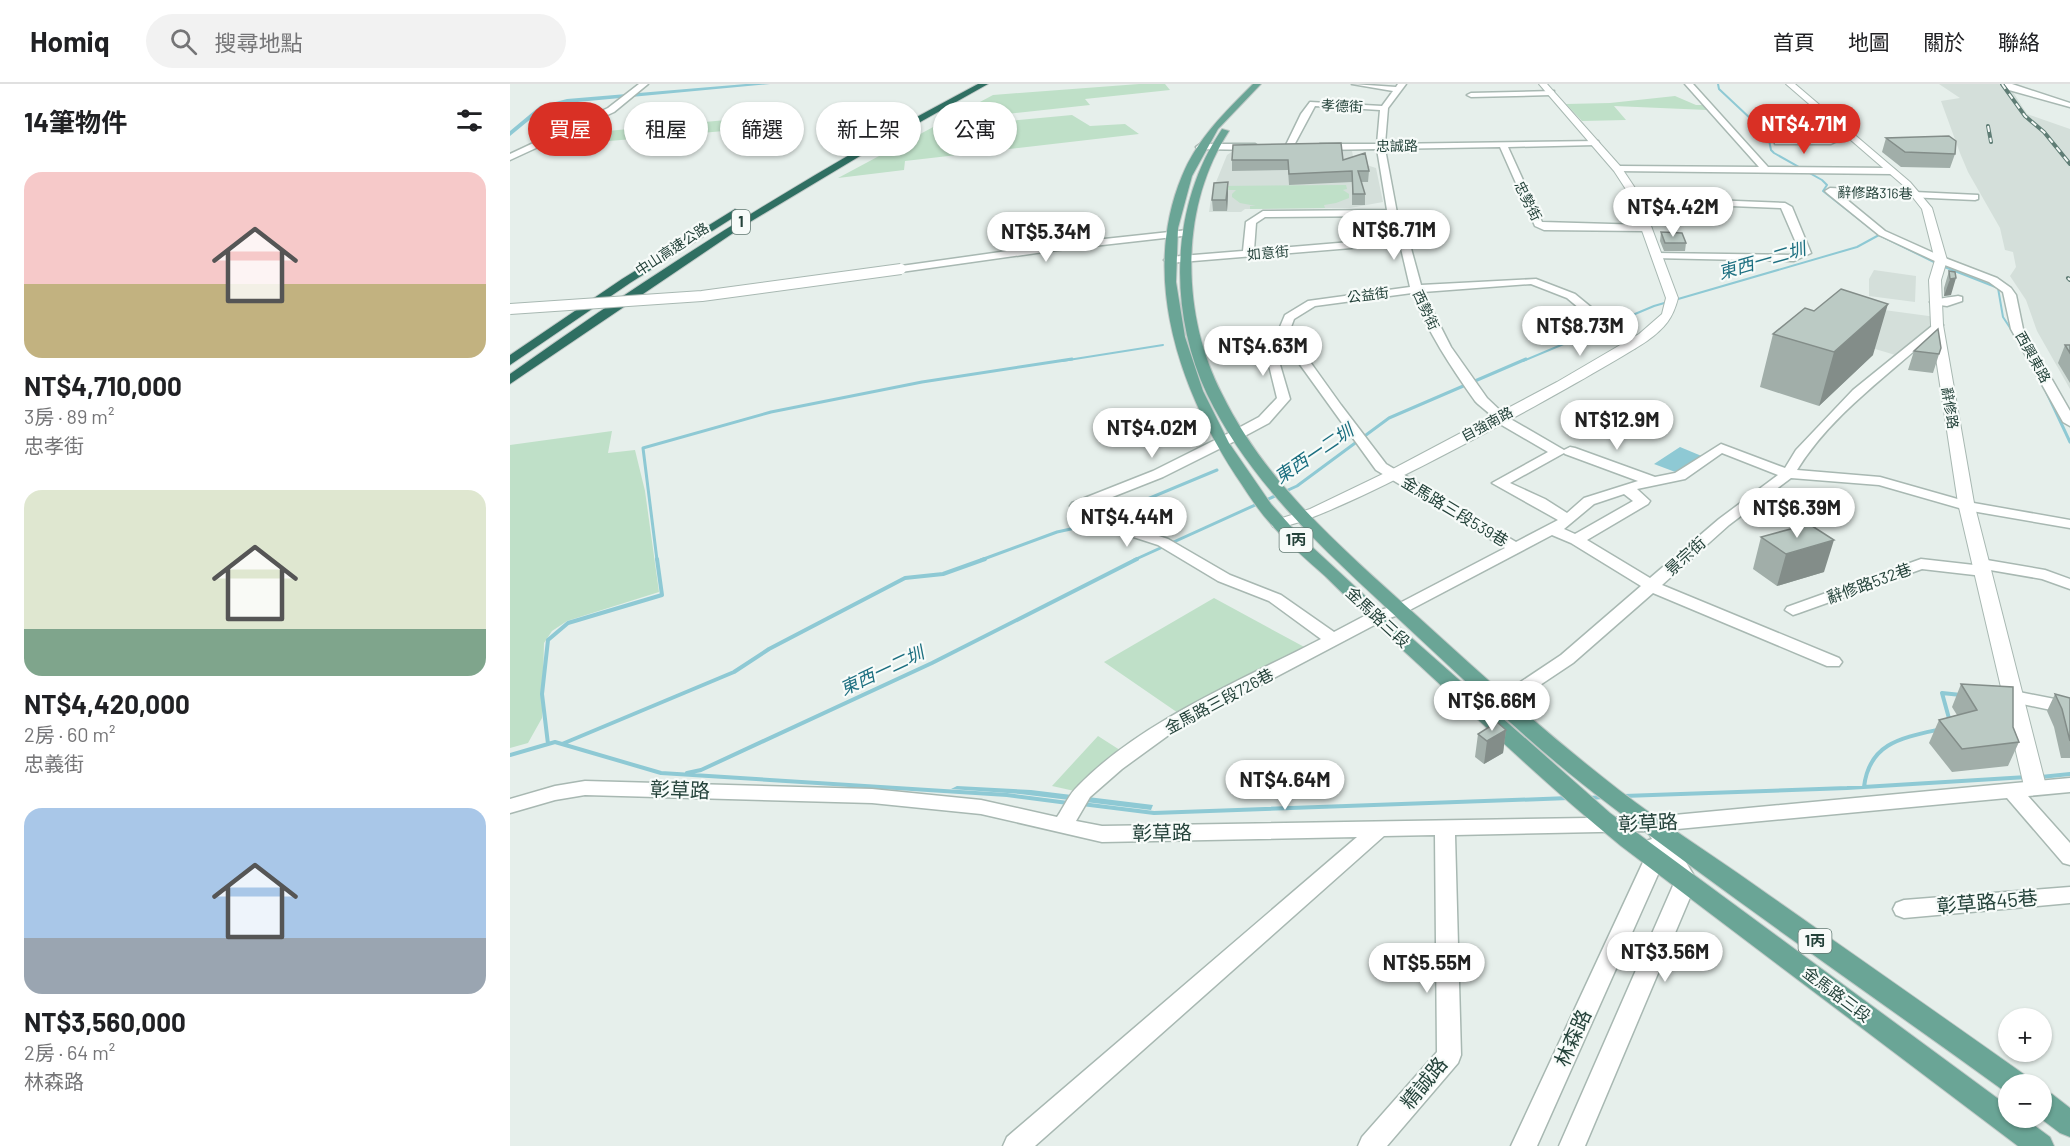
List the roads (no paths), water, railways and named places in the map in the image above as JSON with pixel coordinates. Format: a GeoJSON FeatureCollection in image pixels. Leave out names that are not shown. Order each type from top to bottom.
{"type":"FeatureCollection","features":[{"type":"Feature","properties":{"kind":"highway"},"geometry":{"type":"LineString","coordinates":[[791,179],[849,145],[967,84]]}},
{"type":"Feature","properties":{"kind":"highway","name":"中山高速公路"},"geometry":{"type":"LineString","coordinates":[[510,380],[604,312],[769,204],[920,117],[984,84]]}},
{"type":"Feature","properties":{"kind":"highway","name":"中山高速公路"},"geometry":{"type":"LineString","coordinates":[[510,361],[626,281],[742,208]]}},
{"type":"Feature","properties":{"kind":"main road","name":"金馬路三段"},"geometry":{"type":"LineString","coordinates":[[1262,86],[1230,108],[1178,200],[1171,234],[1190,375],[1220,442],[1279,524],[1376,617],[1611,825],[1654,860],[1686,881],[2040,1146]]}},
{"type":"Feature","properties":{"kind":"main road","name":"金馬路三段"},"geometry":{"type":"LineString","coordinates":[[1176,260],[1188,233],[1207,147]]}},
{"type":"Feature","properties":{"kind":"main road","name":"金馬路三段"},"geometry":{"type":"LineString","coordinates":[[1184,325],[1222,411],[1236,435],[1302,517],[1501,703],[1614,796],[2002,1074]]}},
{"type":"Feature","properties":{"kind":"main road"},"geometry":{"type":"LineString","coordinates":[[2052,1110],[2070,1124]]}},
{"type":"Feature","properties":{"kind":"street"},"geometry":{"type":"LineString","coordinates":[[510,157],[611,110],[644,84]]}},
{"type":"Feature","properties":{"kind":"street"},"geometry":{"type":"LineString","coordinates":[[1356,84],[1400,86]]}},
{"type":"Feature","properties":{"kind":"street"},"geometry":{"type":"LineString","coordinates":[[1689,84],[1766,170]]}},
{"type":"Feature","properties":{"kind":"street","name":"辭修路"},"geometry":{"type":"LineString","coordinates":[[1790,84],[1892,171],[1927,208],[1939,263],[1935,280],[1937,325],[1966,506],[2034,779]]}},
{"type":"Feature","properties":{"kind":"street"},"geometry":{"type":"LineString","coordinates":[[2008,84],[2012,88],[2070,105]]}},
{"type":"Feature","properties":{"kind":"street"},"geometry":{"type":"LineString","coordinates":[[1384,108],[1400,86]]}},
{"type":"Feature","properties":{"kind":"street"},"geometry":{"type":"LineString","coordinates":[[1471,94],[1547,89]]}},
{"type":"Feature","properties":{"kind":"street","name":"自強南路"},"geometry":{"type":"LineString","coordinates":[[1279,524],[1302,517],[1394,474],[1562,385],[1644,337],[1668,315],[1672,298],[1636,200],[1618,170],[1547,89]]}},
{"type":"Feature","properties":{"kind":"street","name":"孝德街"},"geometry":{"type":"LineString","coordinates":[[1289,147],[1313,104],[1384,108]]}},
{"type":"Feature","properties":{"kind":"street","name":"西勢街"},"geometry":{"type":"LineString","coordinates":[[1384,108],[1381,147],[1392,213],[1404,241],[1416,289],[1427,315],[1458,367],[1482,401],[1500,416],[1564,452],[1654,481]]}},
{"type":"Feature","properties":{"kind":"street"},"geometry":{"type":"LineString","coordinates":[[1778,142],[1831,142]]}},
{"type":"Feature","properties":{"kind":"street","name":"忠誠路"},"geometry":{"type":"LineString","coordinates":[[1310,147],[1595,143]]}},
{"type":"Feature","properties":{"kind":"street","name":"忠勢街"},"geometry":{"type":"LineString","coordinates":[[1503,145],[1538,224],[1544,227],[1646,228]]}},
{"type":"Feature","properties":{"kind":"street"},"geometry":{"type":"LineString","coordinates":[[1207,147],[1268,147]]}},
{"type":"Feature","properties":{"kind":"street"},"geometry":{"type":"LineString","coordinates":[[1278,147],[1299,147]]}},
{"type":"Feature","properties":{"kind":"street"},"geometry":{"type":"LineString","coordinates":[[1618,170],[1892,171]]}},
{"type":"Feature","properties":{"kind":"street","name":"辭修路316巷"},"geometry":{"type":"LineString","coordinates":[[1939,263],[1917,248],[1882,233],[1830,191],[1975,197]]}},
{"type":"Feature","properties":{"kind":"street"},"geometry":{"type":"LineString","coordinates":[[1636,200],[1782,205],[1786,207],[1806,253],[1803,257],[1794,258],[1657,256]]}},
{"type":"Feature","properties":{"kind":"street"},"geometry":{"type":"LineString","coordinates":[[1248,255],[1251,222],[1263,214],[1392,213]]}},
{"type":"Feature","properties":{"kind":"street"},"geometry":{"type":"LineString","coordinates":[[510,309],[702,296],[1188,233]]}},
{"type":"Feature","properties":{"kind":"street","name":"如意街"},"geometry":{"type":"LineString","coordinates":[[1176,260],[1404,241]]}},
{"type":"Feature","properties":{"kind":"street","name":"西興東路"},"geometry":{"type":"LineString","coordinates":[[1939,263],[1993,280],[2011,295],[2017,328],[2070,422]]}},
{"type":"Feature","properties":{"kind":"street","name":"公益街"},"geometry":{"type":"LineString","coordinates":[[1236,435],[1264,420],[1284,399],[1270,345],[1282,336],[1289,317],[1311,303],[1416,289],[1532,281],[1571,296],[1630,345]]}},
{"type":"Feature","properties":{"kind":"street"},"geometry":{"type":"LineString","coordinates":[[1936,302],[1947,303],[1958,299]]}},
{"type":"Feature","properties":{"kind":"street","name":"景宗街"},"geometry":{"type":"LineString","coordinates":[[1501,703],[1567,659],[1724,522],[1788,474],[1801,453],[1857,393],[1898,362],[1937,325]]}},
{"type":"Feature","properties":{"kind":"street"},"geometry":{"type":"LineString","coordinates":[[1282,336],[1289,340],[1336,408],[1381,467],[1394,474]]}},
{"type":"Feature","properties":{"kind":"street"},"geometry":{"type":"LineString","coordinates":[[1236,435],[1158,474],[1077,506],[1095,521],[1168,545],[1224,578],[1275,598],[1334,640]]}},
{"type":"Feature","properties":{"kind":"street","name":"金馬路三段539巷"},"geometry":{"type":"LineString","coordinates":[[1400,609],[1568,520],[1589,501],[1626,488],[1680,476],[1721,448],[1788,474]]}},
{"type":"Feature","properties":{"kind":"street"},"geometry":{"type":"LineString","coordinates":[[1564,452],[1499,483],[1540,502],[1568,520]]}},
{"type":"Feature","properties":{"kind":"street","name":"金馬路三段539巷"},"geometry":{"type":"LineString","coordinates":[[1394,474],[1515,548]]}},
{"type":"Feature","properties":{"kind":"street"},"geometry":{"type":"LineString","coordinates":[[1788,474],[1880,481],[1966,506],[2070,524]]}},
{"type":"Feature","properties":{"kind":"street"},"geometry":{"type":"LineString","coordinates":[[1576,540],[1642,501],[1626,488]]}},
{"type":"Feature","properties":{"kind":"street"},"geometry":{"type":"LineString","coordinates":[[1552,529],[1576,540],[1651,586],[1833,662]]}},
{"type":"Feature","properties":{"kind":"street","name":"辭修路532巷"},"geometry":{"type":"LineString","coordinates":[[1793,610],[1922,564],[2044,575],[2070,585]]}},
{"type":"Feature","properties":{"kind":"street","name":"金馬路三段726巷"},"geometry":{"type":"LineString","coordinates":[[1072,811],[1114,764],[1170,725],[1376,617],[1400,609]]}},
{"type":"Feature","properties":{"kind":"street"},"geometry":{"type":"LineString","coordinates":[[2014,700],[2070,708]]}},
{"type":"Feature","properties":{"kind":"street","name":"彰草路"},"geometry":{"type":"LineString","coordinates":[[510,806],[555,793],[585,788],[872,796],[981,807],[1072,811],[1102,834],[1653,824],[2011,789],[2034,779],[2070,784]]}},
{"type":"Feature","properties":{"kind":"street"},"geometry":{"type":"LineString","coordinates":[[2011,789],[2070,857]]}},
{"type":"Feature","properties":{"kind":"street"},"geometry":{"type":"LineString","coordinates":[[1572,1146],[1686,881],[1653,824]]}},
{"type":"Feature","properties":{"kind":"street","name":"林森路"},"geometry":{"type":"LineString","coordinates":[[1524,1146],[1654,860],[1653,824]]}},
{"type":"Feature","properties":{"kind":"street"},"geometry":{"type":"LineString","coordinates":[[1016,1146],[1379,829]]}},
{"type":"Feature","properties":{"kind":"street","name":"精誠路"},"geometry":{"type":"LineString","coordinates":[[1371,1146],[1449,1055],[1445,829]]}},
{"type":"Feature","properties":{"kind":"street","name":"彰草路45巷"},"geometry":{"type":"LineString","coordinates":[[1904,909],[2070,895]]}},
{"type":"Feature","properties":{"kind":"water"},"geometry":{"type":"Polygon","coordinates":[[[1680,447],[1704,457],[1678,473],[1654,464],[1680,447]]]}},
{"type":"Feature","properties":{"kind":"water"},"geometry":{"type":"Polygon","coordinates":[[[957,786],[1031,790],[1153,805],[1151,810],[1020,794],[951,789],[957,786]]]}},
{"type":"Feature","properties":{"kind":"waterway"},"geometry":{"type":"LineString","coordinates":[[510,134],[542,107],[567,101],[767,84]]}},
{"type":"Feature","properties":{"kind":"waterway"},"geometry":{"type":"LineString","coordinates":[[1718,84],[1719,89],[1768,135],[1771,150],[1774,153],[1822,180],[1827,185],[1823,191],[1879,235]]}},
{"type":"Feature","properties":{"kind":"waterway","name":"東西一二圳"},"geometry":{"type":"LineString","coordinates":[[1523,361],[1654,306],[1857,247],[1879,235]]}},
{"type":"Feature","properties":{"kind":"waterway"},"geometry":{"type":"LineString","coordinates":[[1879,235],[1942,266],[1998,288],[2003,317],[2016,337]]}},
{"type":"Feature","properties":{"kind":"waterway"},"geometry":{"type":"LineString","coordinates":[[1062,361],[1163,345]]}},
{"type":"Feature","properties":{"kind":"waterway"},"geometry":{"type":"LineString","coordinates":[[657,560],[643,448],[771,412],[922,382],[1072,359]]}},
{"type":"Feature","properties":{"kind":"waterway","name":"東西一二圳"},"geometry":{"type":"LineString","coordinates":[[1134,560],[1297,486],[1389,418],[1526,359]]}},
{"type":"Feature","properties":{"kind":"waterway"},"geometry":{"type":"LineString","coordinates":[[2047,393],[2070,442]]}},
{"type":"Feature","properties":{"kind":"waterway"},"geometry":{"type":"LineString","coordinates":[[981,560],[1057,532],[1080,527],[1217,470]]}},
{"type":"Feature","properties":{"kind":"waterway"},"geometry":{"type":"LineString","coordinates":[[548,744],[542,694],[548,640],[568,623],[662,595],[657,559]]}},
{"type":"Feature","properties":{"kind":"waterway"},"geometry":{"type":"LineString","coordinates":[[562,744],[734,672],[769,649],[905,578],[943,574],[985,559]]}},
{"type":"Feature","properties":{"kind":"waterway","name":"東西一二圳"},"geometry":{"type":"LineString","coordinates":[[687,773],[701,770],[932,663],[1137,559]]}},
{"type":"Feature","properties":{"kind":"waterway"},"geometry":{"type":"LineString","coordinates":[[1950,722],[1942,693],[1961,695]]}},
{"type":"Feature","properties":{"kind":"waterway"},"geometry":{"type":"LineString","coordinates":[[1864,787],[1872,761],[1888,745],[1911,736],[1937,730]]}},
{"type":"Feature","properties":{"kind":"waterway"},"geometry":{"type":"LineString","coordinates":[[510,755],[555,742],[661,773],[1007,795],[1068,803]]}},
{"type":"Feature","properties":{"kind":"waterway"},"geometry":{"type":"LineString","coordinates":[[2041,777],[2070,774]]}},
{"type":"Feature","properties":{"kind":"waterway"},"geometry":{"type":"LineString","coordinates":[[1864,787],[2027,777]]}},
{"type":"Feature","properties":{"kind":"waterway"},"geometry":{"type":"LineString","coordinates":[[1624,796],[1864,787]]}},
{"type":"Feature","properties":{"kind":"waterway"},"geometry":{"type":"LineString","coordinates":[[1588,798],[1605,797]]}},
{"type":"Feature","properties":{"kind":"waterway"},"geometry":{"type":"LineString","coordinates":[[1082,804],[1154,813],[1569,798]]}},
{"type":"Feature","properties":{"kind":"railway"},"geometry":{"type":"LineString","coordinates":[[2002,84],[2025,116],[2044,132],[2070,164]]}},
{"type":"Feature","properties":{"kind":"railway"},"geometry":{"type":"LineString","coordinates":[[1988,126],[1991,142]]}}]}
